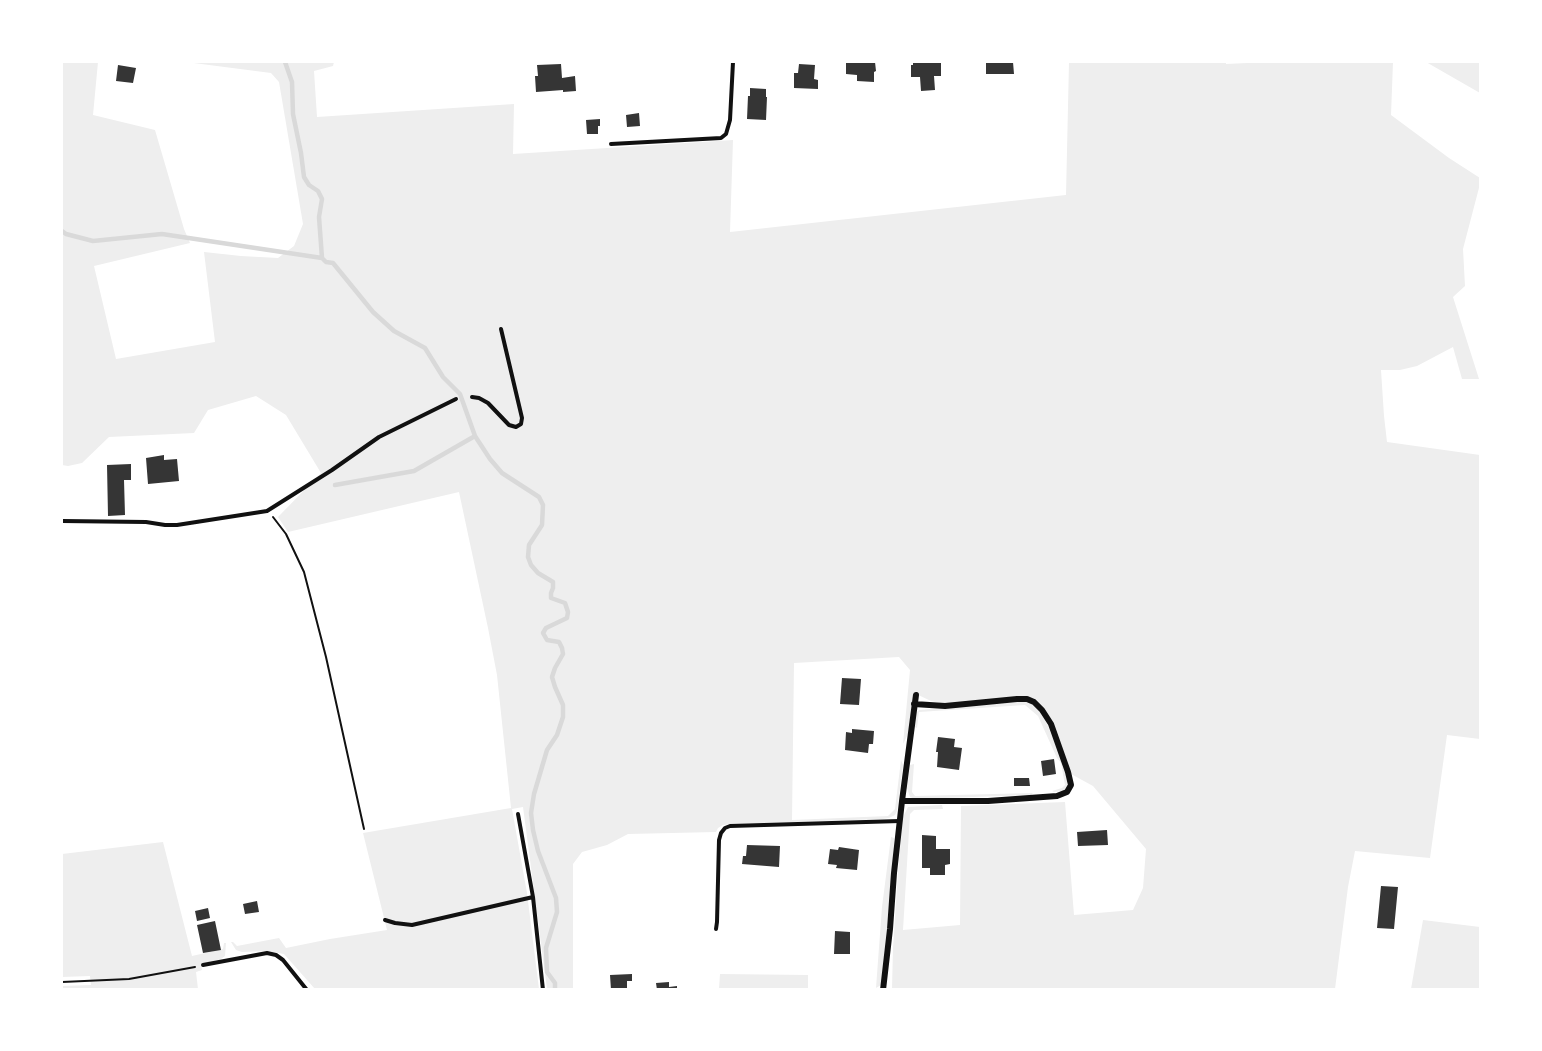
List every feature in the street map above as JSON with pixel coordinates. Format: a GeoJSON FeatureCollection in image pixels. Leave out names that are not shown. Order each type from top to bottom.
{"type":"FeatureCollection","features":[{"type":"Feature","properties":{"kind":"street"},"geometry":{"type":"LineString","coordinates":[[883,990],[915,695]]}},
{"type":"Feature","properties":{"kind":"street"},"geometry":{"type":"LineString","coordinates":[[902,801],[988,801],[1057,796],[1067,792],[1071,785],[1050,724],[1035,702],[1017,699],[945,706],[914,704]]}},
{"type":"Feature","properties":{"kind":"lane"},"geometry":{"type":"LineString","coordinates":[[611,144],[721,138],[726,134],[730,120],[732,62]]}},
{"type":"Feature","properties":{"kind":"lane"},"geometry":{"type":"LineString","coordinates":[[472,397],[488,403],[509,425],[516,427],[521,424],[522,418],[501,329]]}},
{"type":"Feature","properties":{"kind":"lane"},"geometry":{"type":"LineString","coordinates":[[62,521],[146,522],[177,525],[267,511],[333,470],[379,437],[456,399]]}},
{"type":"Feature","properties":{"kind":"lane"},"geometry":{"type":"LineString","coordinates":[[518,814],[533,897],[543,990]]}},
{"type":"Feature","properties":{"kind":"lane"},"geometry":{"type":"LineString","coordinates":[[716,929],[719,840],[725,828],[900,821]]}},
{"type":"Feature","properties":{"kind":"lane"},"geometry":{"type":"LineString","coordinates":[[386,920],[412,925],[533,897]]}},
{"type":"Feature","properties":{"kind":"lane"},"geometry":{"type":"LineString","coordinates":[[203,965],[267,953],[276,955],[284,960],[307,990]]}},
{"type":"Feature","properties":{"kind":"path"},"geometry":{"type":"LineString","coordinates":[[267,511],[286,534],[304,572],[326,657],[364,829]]}},
{"type":"Feature","properties":{"kind":"path"},"geometry":{"type":"LineString","coordinates":[[62,982],[129,979],[203,965]]}},
{"type":"Feature","properties":{"kind":"shaded area"},"geometry":{"type":"Polygon","coordinates":[[[62,62],[98,62],[93,115],[155,130],[190,243],[94,266],[116,359],[215,342],[204,252],[278,258],[294,246],[303,224],[279,82],[271,73],[186,62],[334,62],[333,66],[314,71],[317,117],[514,104],[513,154],[733,140],[730,232],[1066,195],[1069,62],[1226,62],[1226,64],[1393,62],[1391,115],[1480,178],[1463,249],[1465,286],[1453,297],[1479,379],[1462,379],[1453,347],[1417,366],[1400,370],[1381,370],[1387,442],[1480,455],[1480,739],[1447,735],[1430,858],[1355,851],[1335,989],[892,989],[898,872],[903,817],[908,807],[942,805],[943,809],[914,810],[910,814],[903,930],[960,925],[961,806],[1065,802],[1074,915],[1133,910],[1143,888],[1146,849],[1093,786],[1071,774],[1053,724],[1035,700],[944,704],[914,693],[908,734],[903,744],[910,670],[899,657],[794,663],[792,820],[888,816],[895,809],[901,760],[903,765],[895,815],[882,819],[730,824],[723,825],[716,832],[628,834],[607,845],[582,852],[573,864],[573,989],[547,989],[523,807],[512,809],[527,893],[539,989],[315,989],[284,954],[236,950],[231,942],[237,946],[279,938],[286,948],[387,930],[363,833],[511,808],[497,675],[488,628],[459,492],[288,532],[278,517],[321,473],[286,415],[256,396],[208,410],[194,433],[109,437],[82,463],[62,465],[62,62]]]}},
{"type":"Feature","properties":{"kind":"shaded area"},"geometry":{"type":"Polygon","coordinates":[[[1426,62],[1480,62],[1480,93],[1426,62]]]}},
{"type":"Feature","properties":{"kind":"shaded area"},"geometry":{"type":"Polygon","coordinates":[[[1019,702],[1033,705],[1048,726],[1067,779],[1067,785],[1062,791],[1052,791],[1065,785],[1061,763],[1038,716],[1025,705],[919,712],[917,728],[915,727],[919,710],[1019,702]]]}},
{"type":"Feature","properties":{"kind":"shaded area"},"geometry":{"type":"Polygon","coordinates":[[[914,764],[912,792],[915,796],[1033,793],[1031,795],[915,799],[910,797],[907,788],[910,765],[914,764]]]}},
{"type":"Feature","properties":{"kind":"shaded area"},"geometry":{"type":"Polygon","coordinates":[[[891,837],[894,838],[894,843],[887,927],[881,985],[876,988],[882,907],[891,837]]]}},
{"type":"Feature","properties":{"kind":"shaded area"},"geometry":{"type":"Polygon","coordinates":[[[163,842],[192,956],[223,949],[226,943],[225,956],[201,964],[202,970],[196,972],[198,989],[62,989],[62,986],[91,985],[90,976],[62,977],[62,854],[163,842]]]}},
{"type":"Feature","properties":{"kind":"shaded area"},"geometry":{"type":"Polygon","coordinates":[[[1423,920],[1480,927],[1480,989],[1411,989],[1423,920]]]}},
{"type":"Feature","properties":{"kind":"shaded area"},"geometry":{"type":"Polygon","coordinates":[[[720,974],[808,975],[808,989],[719,989],[720,974]]]}},
{"type":"Feature","properties":{"kind":"building"},"geometry":{"type":"Polygon","coordinates":[[[846,62],[875,62],[874,82],[857,81],[857,75],[846,74],[846,62]]]}},
{"type":"Feature","properties":{"kind":"building"},"geometry":{"type":"Polygon","coordinates":[[[913,62],[941,62],[941,76],[934,76],[935,90],[921,91],[920,77],[911,77],[913,62]]]}},
{"type":"Feature","properties":{"kind":"building"},"geometry":{"type":"Polygon","coordinates":[[[986,62],[1013,62],[1014,74],[986,74],[986,62]]]}},
{"type":"Feature","properties":{"kind":"building"},"geometry":{"type":"Polygon","coordinates":[[[561,64],[562,78],[575,76],[576,91],[536,92],[537,65],[561,64]]]}},
{"type":"Feature","properties":{"kind":"building"},"geometry":{"type":"Polygon","coordinates":[[[799,64],[815,65],[814,79],[818,80],[818,89],[794,88],[794,73],[798,73],[799,64]]]}},
{"type":"Feature","properties":{"kind":"building"},"geometry":{"type":"Polygon","coordinates":[[[118,65],[136,68],[133,83],[116,81],[118,65]]]}},
{"type":"Feature","properties":{"kind":"building"},"geometry":{"type":"Polygon","coordinates":[[[750,88],[766,89],[766,120],[747,119],[750,88]]]}},
{"type":"Feature","properties":{"kind":"building"},"geometry":{"type":"Polygon","coordinates":[[[639,113],[640,126],[627,127],[626,115],[639,113]]]}},
{"type":"Feature","properties":{"kind":"building"},"geometry":{"type":"Polygon","coordinates":[[[600,119],[598,134],[587,134],[586,120],[600,119]]]}},
{"type":"Feature","properties":{"kind":"building"},"geometry":{"type":"Polygon","coordinates":[[[164,455],[164,460],[177,459],[179,481],[148,484],[146,458],[164,455]]]}},
{"type":"Feature","properties":{"kind":"building"},"geometry":{"type":"Polygon","coordinates":[[[131,464],[131,480],[124,480],[125,515],[108,516],[107,465],[131,464]]]}},
{"type":"Feature","properties":{"kind":"building"},"geometry":{"type":"Polygon","coordinates":[[[842,678],[861,679],[859,705],[840,704],[842,678]]]}},
{"type":"Feature","properties":{"kind":"building"},"geometry":{"type":"Polygon","coordinates":[[[852,729],[874,731],[873,744],[869,744],[868,753],[845,750],[846,732],[852,733],[852,729]]]}},
{"type":"Feature","properties":{"kind":"building"},"geometry":{"type":"Polygon","coordinates":[[[938,737],[955,739],[954,747],[962,748],[959,770],[937,767],[938,737]]]}},
{"type":"Feature","properties":{"kind":"building"},"geometry":{"type":"Polygon","coordinates":[[[1054,759],[1056,774],[1043,776],[1041,761],[1054,759]]]}},
{"type":"Feature","properties":{"kind":"building"},"geometry":{"type":"Polygon","coordinates":[[[1014,778],[1029,778],[1030,786],[1014,786],[1014,778]]]}},
{"type":"Feature","properties":{"kind":"building"},"geometry":{"type":"Polygon","coordinates":[[[1107,830],[1108,845],[1078,846],[1077,832],[1107,830]]]}},
{"type":"Feature","properties":{"kind":"building"},"geometry":{"type":"Polygon","coordinates":[[[922,835],[936,836],[936,849],[950,849],[950,864],[945,865],[945,875],[930,875],[930,868],[922,868],[922,835]]]}},
{"type":"Feature","properties":{"kind":"building"},"geometry":{"type":"Polygon","coordinates":[[[747,845],[780,846],[779,867],[742,864],[743,856],[746,856],[747,845]]]}},
{"type":"Feature","properties":{"kind":"building"},"geometry":{"type":"Polygon","coordinates":[[[839,847],[859,850],[857,870],[836,868],[837,865],[828,864],[830,849],[838,850],[839,847]]]}},
{"type":"Feature","properties":{"kind":"building"},"geometry":{"type":"Polygon","coordinates":[[[1381,886],[1398,887],[1394,929],[1377,928],[1381,886]]]}},
{"type":"Feature","properties":{"kind":"building"},"geometry":{"type":"Polygon","coordinates":[[[257,901],[259,912],[245,914],[243,904],[257,901]]]}},
{"type":"Feature","properties":{"kind":"building"},"geometry":{"type":"Polygon","coordinates":[[[208,908],[210,918],[197,921],[195,911],[208,908]]]}},
{"type":"Feature","properties":{"kind":"building"},"geometry":{"type":"Polygon","coordinates":[[[215,921],[221,950],[203,953],[197,925],[215,921]]]}},
{"type":"Feature","properties":{"kind":"building"},"geometry":{"type":"Polygon","coordinates":[[[835,931],[850,932],[850,954],[834,954],[835,931]]]}},
{"type":"Feature","properties":{"kind":"building"},"geometry":{"type":"Polygon","coordinates":[[[632,974],[632,981],[627,981],[627,990],[611,990],[610,975],[632,974]]]}},
{"type":"Feature","properties":{"kind":"building"},"geometry":{"type":"Polygon","coordinates":[[[669,982],[669,987],[677,986],[677,990],[657,990],[656,983],[669,982]]]}},
{"type":"Feature","properties":{"kind":"waterway"},"geometry":{"type":"LineString","coordinates":[[285,62],[292,82],[293,114],[304,177],[309,185],[318,191],[322,199],[319,217],[322,258],[326,262],[333,263],[373,312],[394,331],[425,348],[443,377],[460,394],[475,436],[490,459],[502,473],[539,497],[543,505],[542,525],[529,545],[528,557],[538,573],[553,582],[551,598],[565,603],[568,612],[567,618],[546,628],[543,633],[547,640],[559,642],[562,648],[563,654],[552,677],[563,705],[563,717],[557,735],[547,750],[531,813],[538,851],[556,898],[557,912],[546,948],[547,972],[555,983],[555,990]]}},
{"type":"Feature","properties":{"kind":"waterway"},"geometry":{"type":"LineString","coordinates":[[62,231],[93,241],[162,234],[322,258]]}},
{"type":"Feature","properties":{"kind":"waterway"},"geometry":{"type":"LineString","coordinates":[[335,485],[414,471],[475,436]]}}]}
